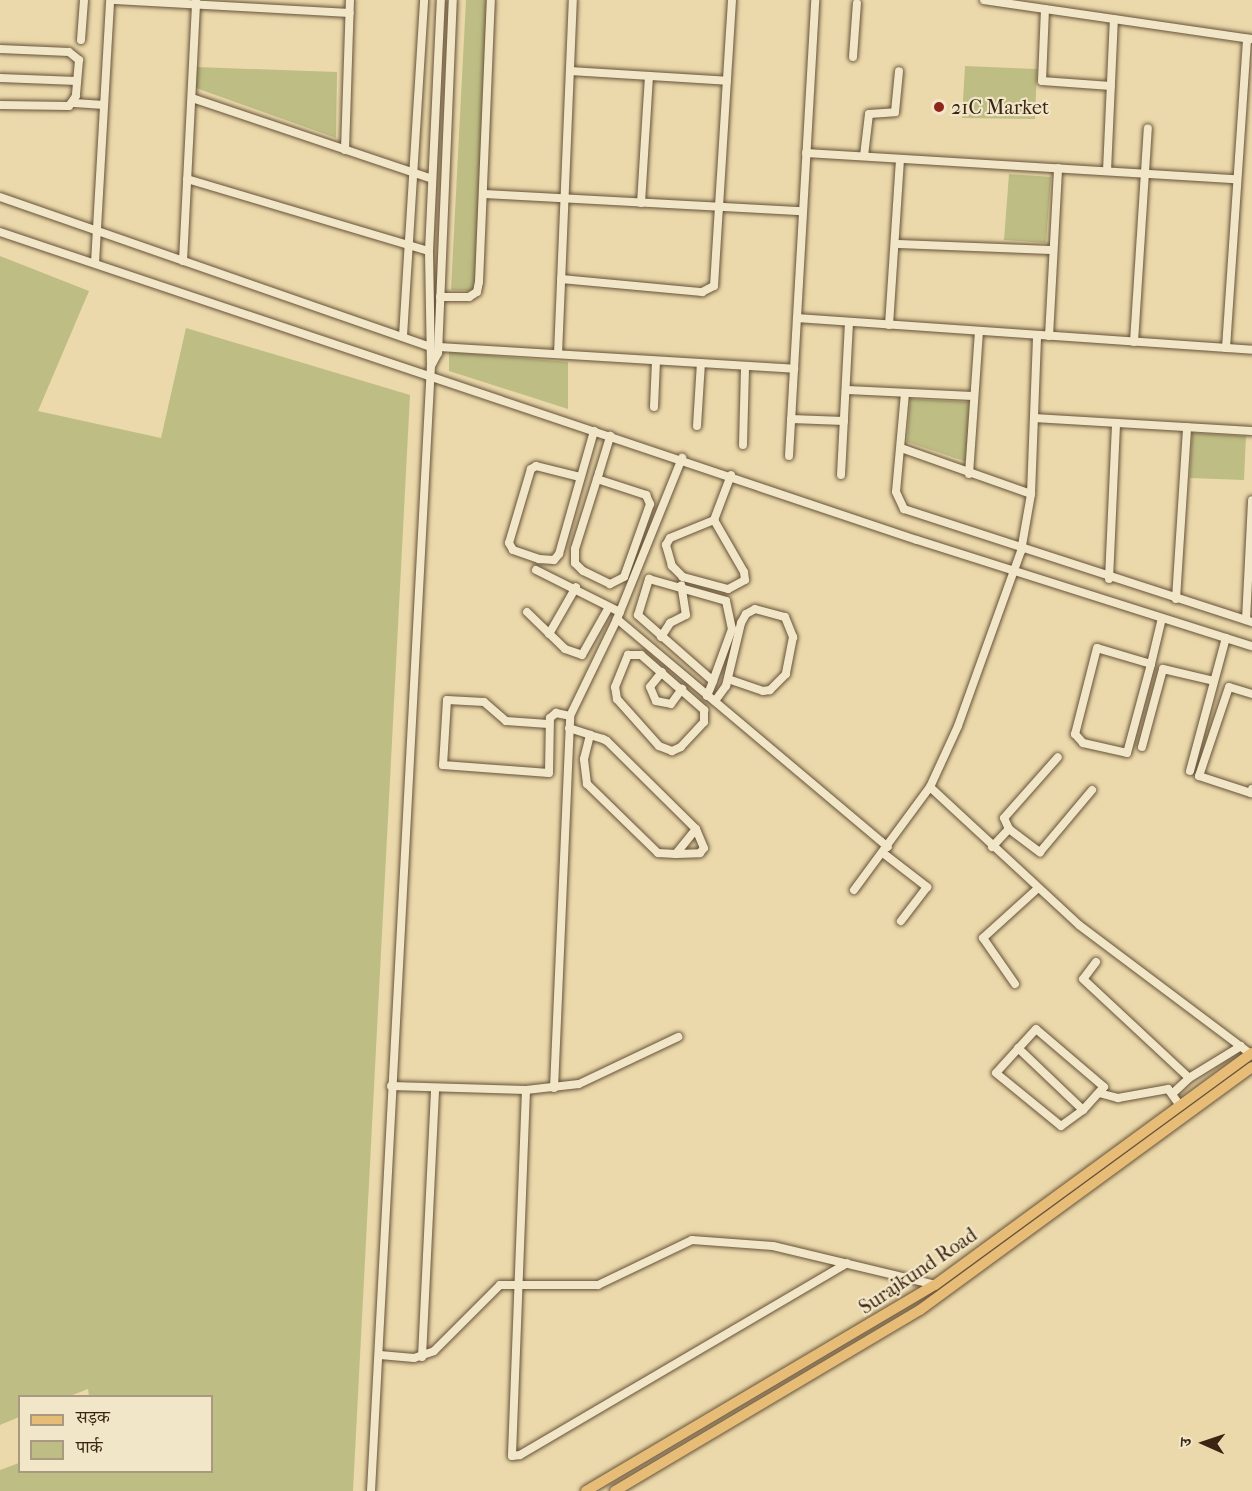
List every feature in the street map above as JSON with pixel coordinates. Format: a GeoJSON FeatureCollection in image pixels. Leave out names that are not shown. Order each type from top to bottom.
{"type":"FeatureCollection","features":[{"type":"Feature","properties":{"kind":"main road","name":"Surajkund Road"},"geometry":{"type":"LineString","coordinates":[[586,1491],[935,1285],[1179,1104],[1252,1054]]}},
{"type":"Feature","properties":{"kind":"main road","name":"Surajkund Road"},"geometry":{"type":"LineString","coordinates":[[615,1491],[911,1316],[1252,1067]]}},
{"type":"Feature","properties":{"kind":"street"},"geometry":{"type":"LineString","coordinates":[[81,40],[84,0]]}},
{"type":"Feature","properties":{"kind":"street"},"geometry":{"type":"LineString","coordinates":[[96,263],[110,0]]}},
{"type":"Feature","properties":{"kind":"street"},"geometry":{"type":"LineString","coordinates":[[115,0],[196,2],[350,13]]}},
{"type":"Feature","properties":{"kind":"street"},"geometry":{"type":"LineString","coordinates":[[345,150],[350,0]]}},
{"type":"Feature","properties":{"kind":"street"},"geometry":{"type":"LineString","coordinates":[[431,366],[439,347],[453,0]]}},
{"type":"Feature","properties":{"kind":"street"},"geometry":{"type":"LineString","coordinates":[[440,297],[468,297],[477,292],[484,194],[491,0]]}},
{"type":"Feature","properties":{"kind":"street"},"geometry":{"type":"LineString","coordinates":[[558,354],[573,0]]}},
{"type":"Feature","properties":{"kind":"street"},"geometry":{"type":"LineString","coordinates":[[561,279],[711,290],[719,207],[732,0]]}},
{"type":"Feature","properties":{"kind":"street"},"geometry":{"type":"LineString","coordinates":[[789,456],[815,0]]}},
{"type":"Feature","properties":{"kind":"street"},"geometry":{"type":"LineString","coordinates":[[984,0],[1024,3],[1045,9],[1250,39],[1235,179],[1226,348]]}},
{"type":"Feature","properties":{"kind":"street"},"geometry":{"type":"LineString","coordinates":[[183,261],[196,2]]}},
{"type":"Feature","properties":{"kind":"street"},"geometry":{"type":"LineString","coordinates":[[371,1491],[431,366],[428,346],[429,251],[441,3],[424,4],[404,336]]}},
{"type":"Feature","properties":{"kind":"street"},"geometry":{"type":"LineString","coordinates":[[853,57],[857,3]]}},
{"type":"Feature","properties":{"kind":"street"},"geometry":{"type":"LineString","coordinates":[[1045,9],[1042,81],[1111,86]]}},
{"type":"Feature","properties":{"kind":"street"},"geometry":{"type":"LineString","coordinates":[[1107,171],[1114,19]]}},
{"type":"Feature","properties":{"kind":"street"},"geometry":{"type":"LineString","coordinates":[[0,49],[76,55],[77,81],[74,103]]}},
{"type":"Feature","properties":{"kind":"street"},"geometry":{"type":"LineString","coordinates":[[570,70],[727,81]]}},
{"type":"Feature","properties":{"kind":"street"},"geometry":{"type":"LineString","coordinates":[[864,156],[869,114],[895,112],[899,71]]}},
{"type":"Feature","properties":{"kind":"street"},"geometry":{"type":"LineString","coordinates":[[641,202],[649,76]]}},
{"type":"Feature","properties":{"kind":"street"},"geometry":{"type":"LineString","coordinates":[[0,78],[77,81]]}},
{"type":"Feature","properties":{"kind":"street"},"geometry":{"type":"LineString","coordinates":[[420,86],[436,89]]}},
{"type":"Feature","properties":{"kind":"street"},"geometry":{"type":"LineString","coordinates":[[192,98],[432,179]]}},
{"type":"Feature","properties":{"kind":"street"},"geometry":{"type":"LineString","coordinates":[[0,105],[58,107],[74,103],[104,105]]}},
{"type":"Feature","properties":{"kind":"street"},"geometry":{"type":"LineString","coordinates":[[1134,342],[1148,128]]}},
{"type":"Feature","properties":{"kind":"street"},"geometry":{"type":"LineString","coordinates":[[806,153],[1235,179]]}},
{"type":"Feature","properties":{"kind":"street"},"geometry":{"type":"LineString","coordinates":[[889,325],[900,159]]}},
{"type":"Feature","properties":{"kind":"street"},"geometry":{"type":"LineString","coordinates":[[1049,336],[1058,168]]}},
{"type":"Feature","properties":{"kind":"street"},"geometry":{"type":"LineString","coordinates":[[187,179],[429,251]]}},
{"type":"Feature","properties":{"kind":"street"},"geometry":{"type":"LineString","coordinates":[[484,194],[803,211]]}},
{"type":"Feature","properties":{"kind":"street"},"geometry":{"type":"LineString","coordinates":[[0,197],[428,346]]}},
{"type":"Feature","properties":{"kind":"street"},"geometry":{"type":"LineString","coordinates":[[0,232],[594,431],[682,458],[1013,572],[1252,646]]}},
{"type":"Feature","properties":{"kind":"street"},"geometry":{"type":"LineString","coordinates":[[896,244],[1053,250]]}},
{"type":"Feature","properties":{"kind":"street"},"geometry":{"type":"LineString","coordinates":[[797,318],[1252,350]]}},
{"type":"Feature","properties":{"kind":"street"},"geometry":{"type":"LineString","coordinates":[[841,475],[849,322]]}},
{"type":"Feature","properties":{"kind":"street"},"geometry":{"type":"LineString","coordinates":[[969,474],[979,331]]}},
{"type":"Feature","properties":{"kind":"street"},"geometry":{"type":"LineString","coordinates":[[854,890],[886,850],[930,787],[958,726],[1021,551],[1030,494],[1037,335]]}},
{"type":"Feature","properties":{"kind":"street"},"geometry":{"type":"LineString","coordinates":[[439,347],[794,369]]}},
{"type":"Feature","properties":{"kind":"street"},"geometry":{"type":"LineString","coordinates":[[654,407],[656,361]]}},
{"type":"Feature","properties":{"kind":"street"},"geometry":{"type":"LineString","coordinates":[[697,426],[701,363]]}},
{"type":"Feature","properties":{"kind":"street"},"geometry":{"type":"LineString","coordinates":[[743,445],[745,366]]}},
{"type":"Feature","properties":{"kind":"street"},"geometry":{"type":"LineString","coordinates":[[846,390],[974,396]]}},
{"type":"Feature","properties":{"kind":"street"},"geometry":{"type":"LineString","coordinates":[[905,393],[900,506],[1021,551],[1249,621],[1252,500]]}},
{"type":"Feature","properties":{"kind":"street"},"geometry":{"type":"LineString","coordinates":[[1034,418],[1252,431]]}},
{"type":"Feature","properties":{"kind":"street"},"geometry":{"type":"LineString","coordinates":[[791,419],[844,421]]}},
{"type":"Feature","properties":{"kind":"street"},"geometry":{"type":"LineString","coordinates":[[1109,579],[1116,423]]}},
{"type":"Feature","properties":{"kind":"street"},"geometry":{"type":"LineString","coordinates":[[1176,599],[1187,427]]}},
{"type":"Feature","properties":{"kind":"street"},"geometry":{"type":"LineString","coordinates":[[580,477],[536,466],[531,469],[509,543],[513,550],[554,560],[580,477],[594,431]]}},
{"type":"Feature","properties":{"kind":"street"},"geometry":{"type":"LineString","coordinates":[[597,479],[645,495],[650,504],[624,577],[610,584],[575,563],[575,549],[610,436]]}},
{"type":"Feature","properties":{"kind":"street"},"geometry":{"type":"LineString","coordinates":[[901,448],[1030,494]]}},
{"type":"Feature","properties":{"kind":"street"},"geometry":{"type":"LineString","coordinates":[[554,1088],[570,716],[619,615],[682,458]]}},
{"type":"Feature","properties":{"kind":"street"},"geometry":{"type":"LineString","coordinates":[[714,520],[739,559],[745,580],[720,590],[683,577],[666,554],[670,538],[714,520],[731,475]]}},
{"type":"Feature","properties":{"kind":"street"},"geometry":{"type":"LineString","coordinates":[[536,570],[576,587],[619,615],[678,670],[927,887],[901,921]]}},
{"type":"Feature","properties":{"kind":"street"},"geometry":{"type":"LineString","coordinates":[[711,699],[712,681],[732,629],[730,609],[712,594],[659,578],[649,579],[638,615],[712,681]]}},
{"type":"Feature","properties":{"kind":"street"},"geometry":{"type":"LineString","coordinates":[[661,637],[670,623],[686,615],[681,585]]}},
{"type":"Feature","properties":{"kind":"street"},"geometry":{"type":"LineString","coordinates":[[549,634],[576,587]]}},
{"type":"Feature","properties":{"kind":"street"},"geometry":{"type":"LineString","coordinates":[[527,612],[574,656],[582,656],[609,607]]}},
{"type":"Feature","properties":{"kind":"street"},"geometry":{"type":"LineString","coordinates":[[711,699],[728,679],[746,614],[755,609],[785,617],[793,637],[786,674],[777,683],[763,691],[728,679]]}},
{"type":"Feature","properties":{"kind":"street"},"geometry":{"type":"LineString","coordinates":[[1150,664],[1096,648],[1075,734],[1083,743],[1127,753],[1162,618]]}},
{"type":"Feature","properties":{"kind":"street"},"geometry":{"type":"LineString","coordinates":[[1190,771],[1226,638]]}},
{"type":"Feature","properties":{"kind":"street"},"geometry":{"type":"LineString","coordinates":[[634,653],[662,672],[704,710],[704,722],[672,751],[658,746],[622,708],[615,687],[622,666],[634,653]]}},
{"type":"Feature","properties":{"kind":"street"},"geometry":{"type":"LineString","coordinates":[[1142,747],[1163,669],[1215,681]]}},
{"type":"Feature","properties":{"kind":"street"},"geometry":{"type":"LineString","coordinates":[[671,680],[678,670]]}},
{"type":"Feature","properties":{"kind":"street"},"geometry":{"type":"LineString","coordinates":[[662,672],[650,687],[656,701],[671,704],[682,689]]}},
{"type":"Feature","properties":{"kind":"street"},"geometry":{"type":"LineString","coordinates":[[1252,694],[1229,687],[1199,776],[1251,793],[1252,789]]}},
{"type":"Feature","properties":{"kind":"street"},"geometry":{"type":"LineString","coordinates":[[548,724],[506,721],[484,702],[447,700],[443,765],[549,773],[548,724],[556,713],[570,716]]}},
{"type":"Feature","properties":{"kind":"street"},"geometry":{"type":"LineString","coordinates":[[1127,707],[1138,710]]}},
{"type":"Feature","properties":{"kind":"street"},"geometry":{"type":"LineString","coordinates":[[569,728],[590,735],[607,741],[696,829],[704,848],[676,854],[658,853],[587,784],[585,759],[590,735]]}},
{"type":"Feature","properties":{"kind":"street"},"geometry":{"type":"LineString","coordinates":[[1058,757],[1004,818],[1009,829],[1040,852],[1092,790]]}},
{"type":"Feature","properties":{"kind":"street"},"geometry":{"type":"LineString","coordinates":[[930,787],[1036,890],[1252,1054]]}},
{"type":"Feature","properties":{"kind":"street"},"geometry":{"type":"LineString","coordinates":[[676,854],[696,829]]}},
{"type":"Feature","properties":{"kind":"street"},"geometry":{"type":"LineString","coordinates":[[992,847],[1009,829]]}},
{"type":"Feature","properties":{"kind":"street"},"geometry":{"type":"LineString","coordinates":[[1015,984],[983,938],[1036,890]]}},
{"type":"Feature","properties":{"kind":"street"},"geometry":{"type":"LineString","coordinates":[[1096,963],[1083,979],[1189,1078]]}},
{"type":"Feature","properties":{"kind":"street"},"geometry":{"type":"LineString","coordinates":[[1036,1029],[1104,1087],[1083,1110],[1061,1126],[996,1073],[1018,1048],[1036,1029]]}},
{"type":"Feature","properties":{"kind":"street"},"geometry":{"type":"LineString","coordinates":[[391,1086],[435,1089],[554,1088],[613,1072],[678,1037]]}},
{"type":"Feature","properties":{"kind":"street"},"geometry":{"type":"LineString","coordinates":[[1172,1094],[1189,1078],[1241,1046]]}},
{"type":"Feature","properties":{"kind":"street"},"geometry":{"type":"LineString","coordinates":[[1018,1048],[1083,1110]]}},
{"type":"Feature","properties":{"kind":"street"},"geometry":{"type":"LineString","coordinates":[[422,1357],[435,1089]]}},
{"type":"Feature","properties":{"kind":"street"},"geometry":{"type":"LineString","coordinates":[[1098,1093],[1118,1098],[1168,1089],[1179,1104]]}},
{"type":"Feature","properties":{"kind":"street"},"geometry":{"type":"LineString","coordinates":[[526,1090],[521,1283],[509,1448],[516,1456],[847,1263]]}},
{"type":"Feature","properties":{"kind":"street"},"geometry":{"type":"LineString","coordinates":[[380,1355],[422,1357],[440,1347],[491,1291],[521,1283],[598,1285],[671,1247],[704,1239],[773,1245],[935,1285]]}},
{"type":"Feature","properties":{"kind":"green space"},"geometry":{"type":"Polygon","coordinates":[[[466,0],[489,0],[475,291],[451,290],[466,0]]]}},
{"type":"Feature","properties":{"kind":"green space"},"geometry":{"type":"Polygon","coordinates":[[[965,66],[1037,69],[1035,119],[962,118],[965,66]]]}},
{"type":"Feature","properties":{"kind":"green space"},"geometry":{"type":"Polygon","coordinates":[[[196,67],[337,72],[336,138],[196,88],[196,67]]]}},
{"type":"Feature","properties":{"kind":"green space"},"geometry":{"type":"Polygon","coordinates":[[[1009,174],[1051,177],[1046,243],[1004,240],[1009,174]]]}},
{"type":"Feature","properties":{"kind":"green space"},"geometry":{"type":"Polygon","coordinates":[[[0,256],[89,291],[38,411],[161,438],[186,328],[410,395],[353,1491],[0,1491],[0,1470],[18,1463],[18,1473],[213,1473],[213,1395],[89,1395],[88,1389],[73,1395],[18,1395],[18,1417],[0,1425],[0,256]]]}},
{"type":"Feature","properties":{"kind":"green space"},"geometry":{"type":"Polygon","coordinates":[[[449,352],[568,362],[568,409],[449,371],[449,352]]]}},
{"type":"Feature","properties":{"kind":"green space"},"geometry":{"type":"Polygon","coordinates":[[[910,399],[969,402],[967,462],[907,442],[910,399]]]}},
{"type":"Feature","properties":{"kind":"green space"},"geometry":{"type":"Polygon","coordinates":[[[1192,433],[1246,436],[1244,480],[1190,478],[1192,433]]]}},
{"type":"Feature","properties":{"kind":"place","name":"21C Market"},"geometry":{"type":"Point","coordinates":[939,107]}}]}
